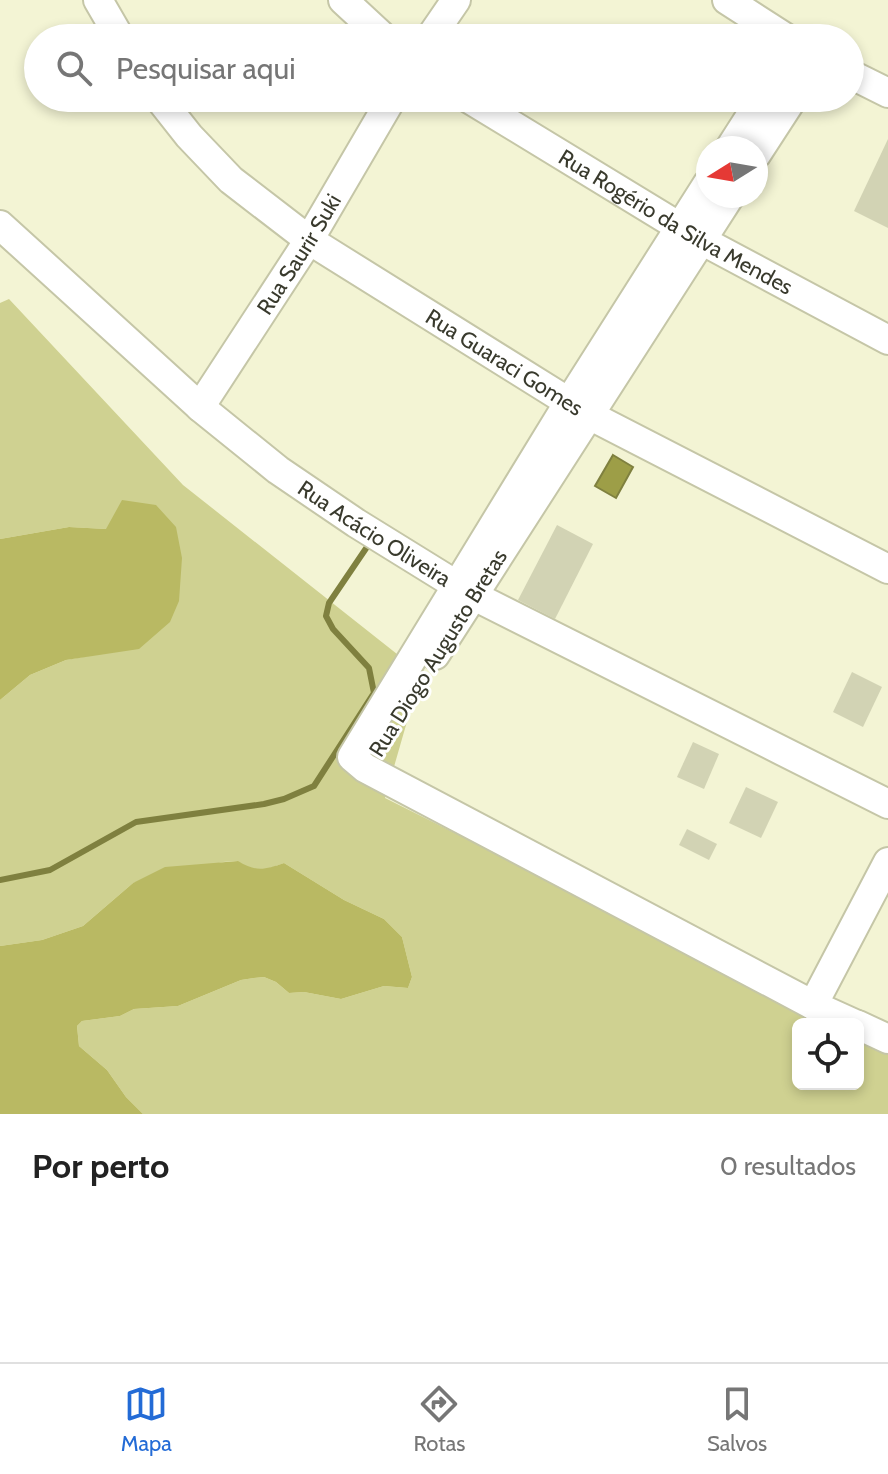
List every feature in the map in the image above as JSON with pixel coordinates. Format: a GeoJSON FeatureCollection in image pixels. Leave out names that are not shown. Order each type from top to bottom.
{"type":"FeatureCollection","features":[{"type":"Feature","properties":{"kind":"street"},"geometry":{"type":"LineString","coordinates":[[98,0],[112,24]]}},
{"type":"Feature","properties":{"kind":"street"},"geometry":{"type":"LineString","coordinates":[[343,0],[369,24]]}},
{"type":"Feature","properties":{"kind":"street"},"geometry":{"type":"LineString","coordinates":[[440,24],[456,0]]}},
{"type":"Feature","properties":{"kind":"street"},"geometry":{"type":"LineString","coordinates":[[727,0],[764,24]]}},
{"type":"Feature","properties":{"kind":"street"},"geometry":{"type":"LineString","coordinates":[[864,81],[888,93]]}},
{"type":"Feature","properties":{"kind":"street","name":"Rua Guaraci Gomes"},"geometry":{"type":"LineString","coordinates":[[170,112],[231,180],[309,240],[580,409],[888,569]]}},
{"type":"Feature","properties":{"kind":"street","name":"Rua Saurir Suki"},"geometry":{"type":"LineString","coordinates":[[200,407],[309,240],[384,112]]}},
{"type":"Feature","properties":{"kind":"street","name":"Rua Rogério da Silva Mendes"},"geometry":{"type":"LineString","coordinates":[[491,112],[690,234],[888,340]]}},
{"type":"Feature","properties":{"kind":"street"},"geometry":{"type":"LineString","coordinates":[[738,136],[753,112]]}},
{"type":"Feature","properties":{"kind":"street"},"geometry":{"type":"LineString","coordinates":[[768,137],[784,112]]}},
{"type":"Feature","properties":{"kind":"street","name":"Rua Diogo Augusto Bretas"},"geometry":{"type":"LineString","coordinates":[[699,208],[690,234],[465,591],[365,768],[813,1005]]}},
{"type":"Feature","properties":{"kind":"street","name":"Rua Diogo Augusto Bretas"},"geometry":{"type":"LineString","coordinates":[[690,234],[717,208]]}},
{"type":"Feature","properties":{"kind":"street","name":"Rua Acácio Oliveira"},"geometry":{"type":"LineString","coordinates":[[0,225],[200,407],[278,470],[356,523],[465,591],[888,804]]}},
{"type":"Feature","properties":{"kind":"street"},"geometry":{"type":"LineString","coordinates":[[842,1018],[813,1005],[888,862]]}},
{"type":"Feature","properties":{"kind":"street"},"geometry":{"type":"LineString","coordinates":[[864,1028],[888,1039]]}},
{"type":"Feature","properties":{"kind":"green space"},"geometry":{"type":"Polygon","coordinates":[[[9,299],[183,485],[421,673],[385,798],[825,1018],[792,1018],[792,1090],[864,1090],[864,1038],[888,1050],[888,1114],[143,1114],[107,1070],[79,1046],[77,1026],[82,1021],[120,1016],[134,1009],[178,1006],[241,980],[254,978],[264,977],[276,982],[289,993],[304,992],[341,999],[384,986],[408,988],[412,977],[402,937],[384,919],[344,900],[284,863],[252,871],[237,861],[223,862],[133,883],[83,926],[42,940],[0,946],[0,700],[30,675],[66,660],[99,654],[106,529],[69,527],[0,539],[0,303],[9,299]]]}},
{"type":"Feature","properties":{"kind":"shaded area"},"geometry":{"type":"Polygon","coordinates":[[[613,455],[633,467],[616,498],[595,486],[613,455]]]}},
{"type":"Feature","properties":{"kind":"shaded area"},"geometry":{"type":"Polygon","coordinates":[[[122,500],[156,505],[176,527],[182,558],[179,601],[170,622],[139,649],[66,660],[30,675],[0,700],[0,539],[69,527],[106,529],[122,500]]]}},
{"type":"Feature","properties":{"kind":"shaded area"},"geometry":{"type":"Polygon","coordinates":[[[238,861],[260,869],[284,863],[344,900],[384,919],[402,937],[412,977],[408,988],[384,986],[341,999],[304,992],[289,993],[276,982],[264,977],[254,978],[241,980],[178,1006],[134,1009],[120,1016],[82,1021],[77,1026],[79,1046],[107,1070],[143,1114],[0,1114],[0,946],[42,940],[83,926],[133,883],[165,867],[238,861]]]}},
{"type":"Feature","properties":{"kind":"building"},"geometry":{"type":"Polygon","coordinates":[[[888,139],[888,228],[854,211],[888,139]]]}},
{"type":"Feature","properties":{"kind":"building"},"geometry":{"type":"Polygon","coordinates":[[[557,525],[593,544],[555,619],[518,600],[557,525]]]}},
{"type":"Feature","properties":{"kind":"building"},"geometry":{"type":"Polygon","coordinates":[[[852,672],[882,687],[863,727],[833,712],[852,672]]]}},
{"type":"Feature","properties":{"kind":"building"},"geometry":{"type":"Polygon","coordinates":[[[693,742],[719,754],[704,789],[677,777],[693,742]]]}},
{"type":"Feature","properties":{"kind":"building"},"geometry":{"type":"Polygon","coordinates":[[[746,787],[778,802],[761,838],[729,823],[746,787]]]}},
{"type":"Feature","properties":{"kind":"building"},"geometry":{"type":"Polygon","coordinates":[[[687,829],[717,844],[709,860],[679,845],[687,829]]]}},
{"type":"Feature","properties":{"kind":"waterway"},"geometry":{"type":"LineString","coordinates":[[0,880],[50,870],[136,822],[264,804],[314,786],[374,693],[369,668],[333,629],[326,616],[329,603],[369,544]]}}]}
